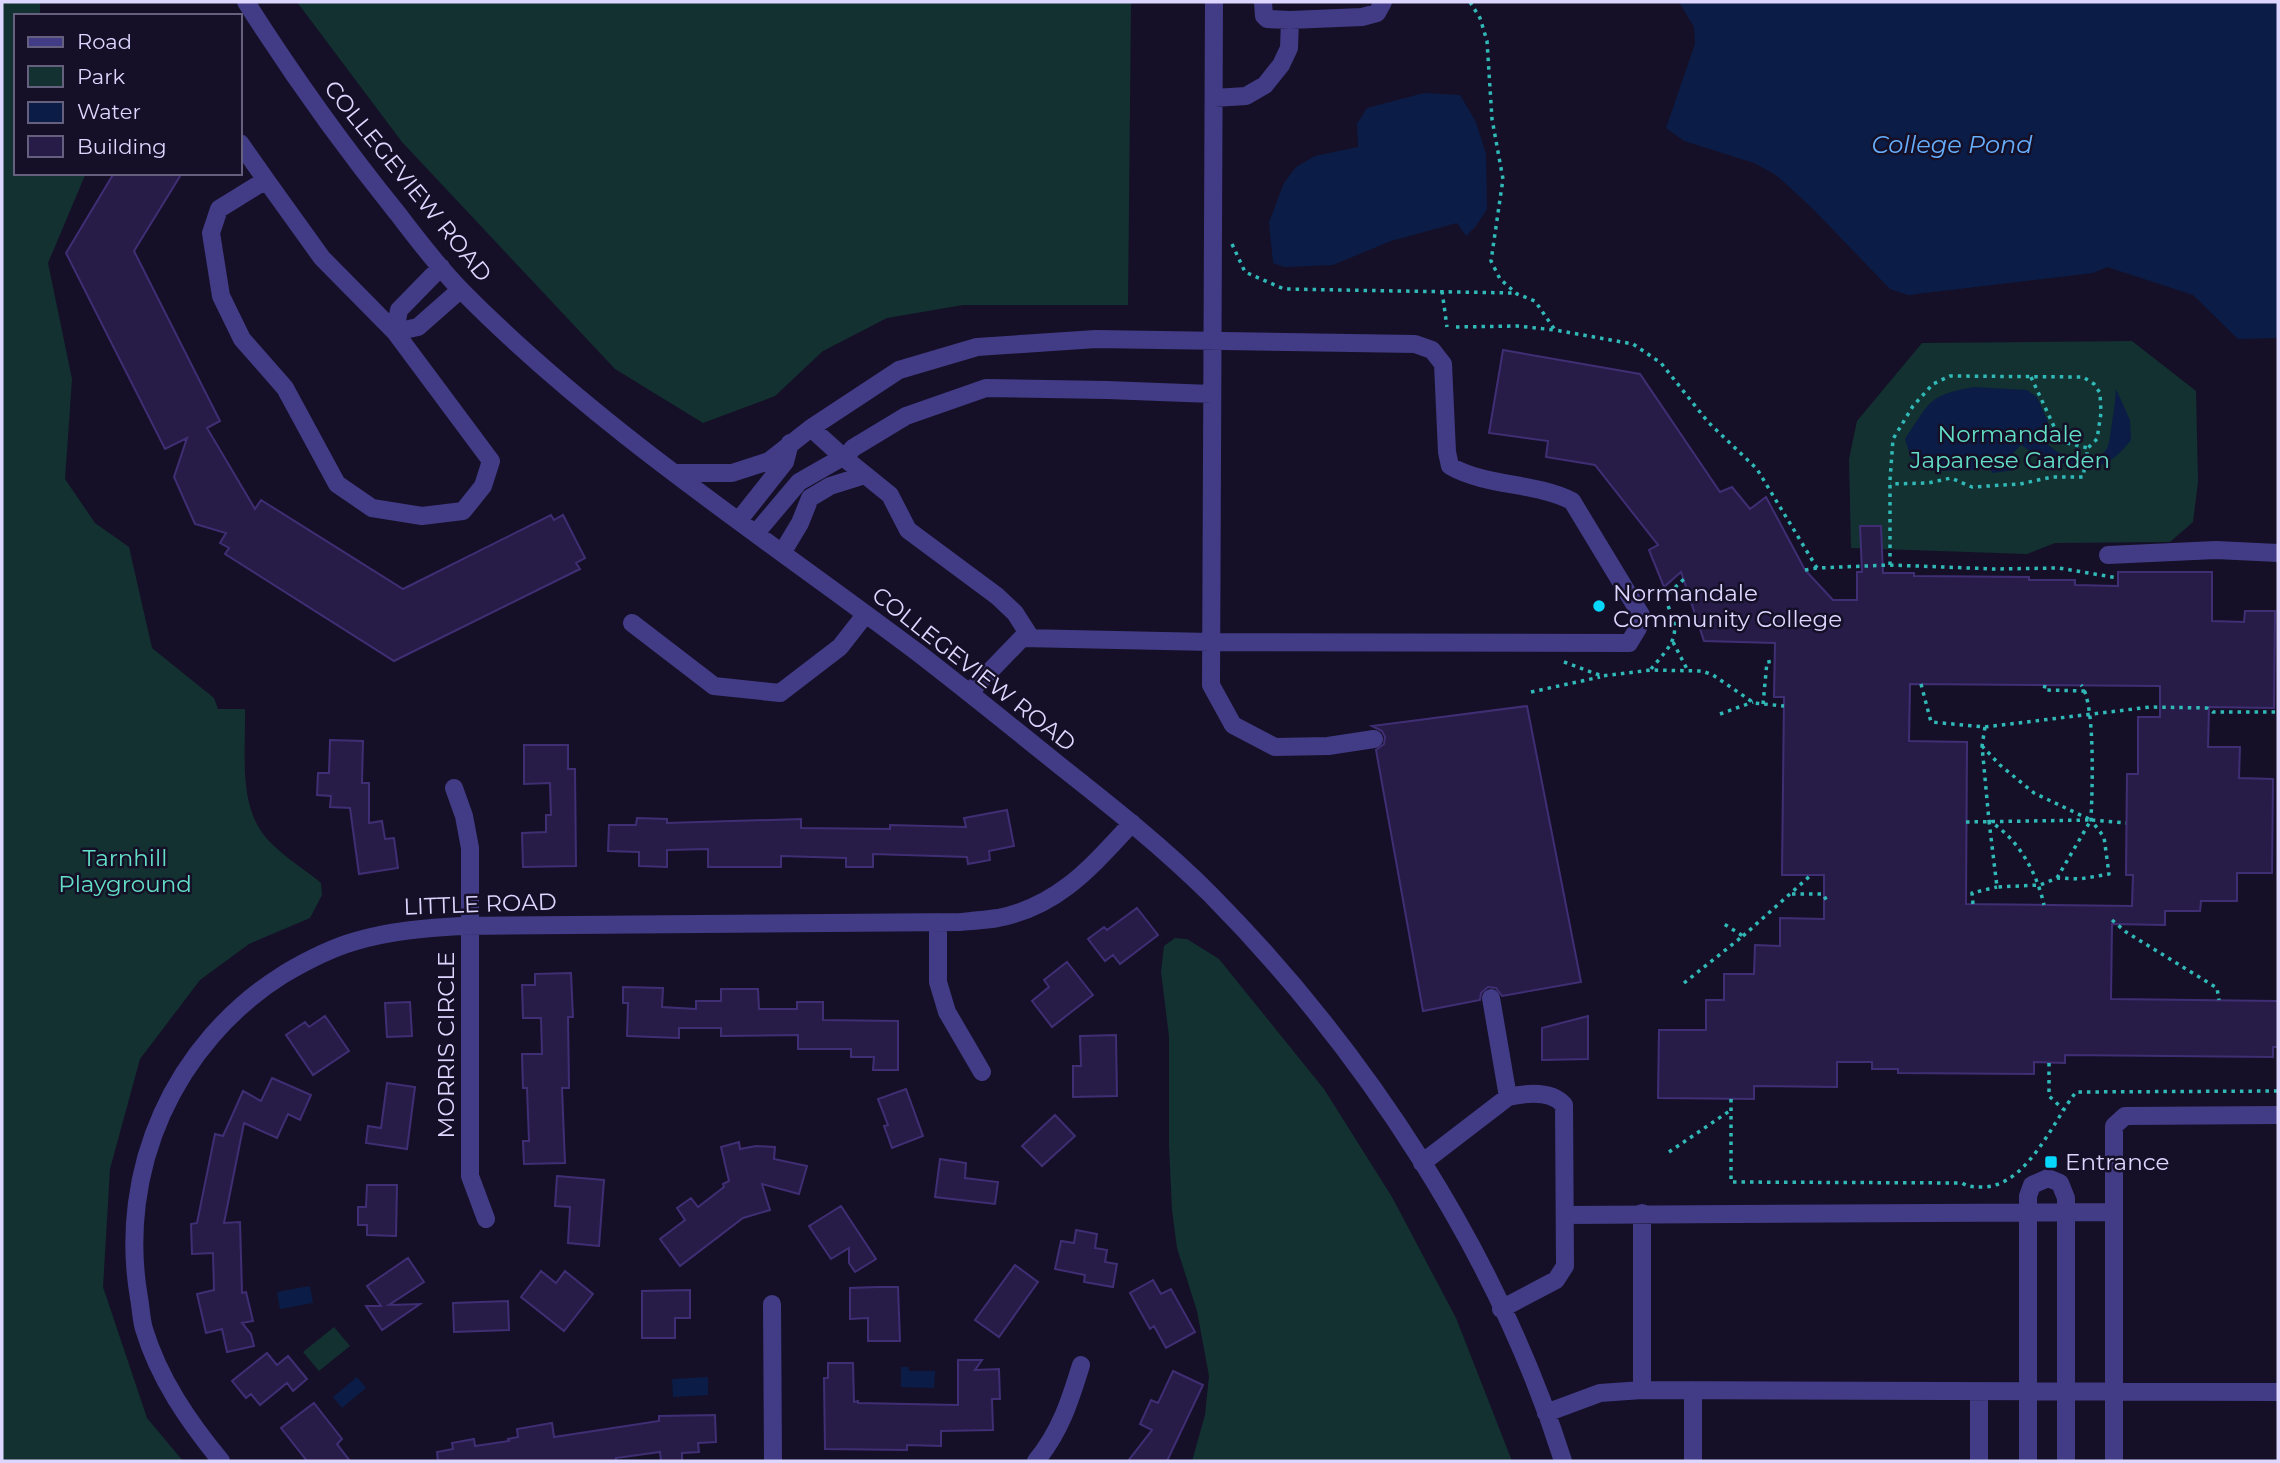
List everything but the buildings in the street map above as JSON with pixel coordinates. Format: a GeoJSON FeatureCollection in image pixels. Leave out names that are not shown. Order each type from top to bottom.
{"type":"FeatureCollection","features":[{"type":"Feature","properties":{"kind":"street"},"geometry":{"type":"LineString","coordinates":[[1214,2],[1211,685],[1233,725],[1275,747],[1328,746],[1374,739]]}},
{"type":"Feature","properties":{"kind":"street"},"geometry":{"type":"LineString","coordinates":[[1263,2],[1264,16],[1267,19],[1290,20],[1362,17],[1377,13],[1383,2]]}},
{"type":"Feature","properties":{"kind":"street","name":"COLLEGEVIEW ROAD"},"geometry":{"type":"LineString","coordinates":[[255,4],[302,88],[365,173],[460,290],[548,371],[676,473],[969,693],[1132,823],[1210,894],[1282,973],[1351,1055],[1422,1163],[1465,1237],[1518,1343],[1563,1461]]}},
{"type":"Feature","properties":{"kind":"street"},"geometry":{"type":"LineString","coordinates":[[1214,98],[1247,96],[1265,85],[1281,65],[1289,48],[1290,20]]}},
{"type":"Feature","properties":{"kind":"street"},"geometry":{"type":"LineString","coordinates":[[242,146],[322,258],[395,331],[491,461],[483,486],[463,511],[422,516],[373,508],[337,484],[285,388],[242,339],[221,296],[212,233],[219,209],[265,180]]}},
{"type":"Feature","properties":{"kind":"street"},"geometry":{"type":"LineString","coordinates":[[395,331],[399,310],[440,267]]}},
{"type":"Feature","properties":{"kind":"street"},"geometry":{"type":"LineString","coordinates":[[395,331],[418,327],[460,290]]}},
{"type":"Feature","properties":{"kind":"street"},"geometry":{"type":"LineString","coordinates":[[676,473],[732,473],[769,461],[811,428],[899,370],[977,346],[1096,339],[1415,344],[1432,350],[1443,364],[1450,467],[1464,474],[1555,493],[1572,502],[1641,615],[1638,628],[1629,643],[1211,642],[1022,638],[969,693]]}},
{"type":"Feature","properties":{"kind":"street"},"geometry":{"type":"LineString","coordinates":[[756,533],[799,482],[905,416],[986,388],[1212,394]]}},
{"type":"Feature","properties":{"kind":"street"},"geometry":{"type":"LineString","coordinates":[[811,428],[890,495],[908,530],[997,596],[1021,618],[1031,638]]}},
{"type":"Feature","properties":{"kind":"street"},"geometry":{"type":"LineString","coordinates":[[739,520],[785,463],[790,443]]}},
{"type":"Feature","properties":{"kind":"street"},"geometry":{"type":"LineString","coordinates":[[782,554],[800,523],[810,498],[830,486],[865,475]]}},
{"type":"Feature","properties":{"kind":"street"},"geometry":{"type":"LineString","coordinates":[[2108,555],[2217,550],[2278,553]]}},
{"type":"Feature","properties":{"kind":"street"},"geometry":{"type":"LineString","coordinates":[[632,623],[714,686],[780,693],[840,647],[865,615]]}},
{"type":"Feature","properties":{"kind":"street","name":"MORRIS CIRCLE"},"geometry":{"type":"LineString","coordinates":[[454,788],[464,816],[470,848],[470,1176],[486,1219]]}},
{"type":"Feature","properties":{"kind":"street","name":"LITTLE ROAD"},"geometry":{"type":"LineString","coordinates":[[221,1461],[191,1425],[164,1378],[144,1328],[135,1275],[134,1220],[142,1167],[160,1116],[186,1069],[218,1026],[258,991],[305,961],[354,941],[393,932],[471,926],[939,922],[998,918],[1036,907],[1069,888],[1132,823]]}},
{"type":"Feature","properties":{"kind":"street"},"geometry":{"type":"LineString","coordinates":[[939,922],[939,982],[947,1012],[982,1072]]}},
{"type":"Feature","properties":{"kind":"street"},"geometry":{"type":"LineString","coordinates":[[1491,998],[1508,1097]]}},
{"type":"Feature","properties":{"kind":"street"},"geometry":{"type":"LineString","coordinates":[[1422,1163],[1508,1097],[1543,1095],[1564,1105],[1565,1266],[1556,1279],[1501,1309]]}},
{"type":"Feature","properties":{"kind":"street"},"geometry":{"type":"LineString","coordinates":[[2114,1461],[2114,1126],[2125,1116],[2278,1115]]}},
{"type":"Feature","properties":{"kind":"street"},"geometry":{"type":"LineString","coordinates":[[2028,1461],[2028,1196],[2032,1185],[2048,1178],[2060,1183],[2066,1198],[2066,1461]]}},
{"type":"Feature","properties":{"kind":"street"},"geometry":{"type":"LineString","coordinates":[[1566,1214],[2114,1212]]}},
{"type":"Feature","properties":{"kind":"street"},"geometry":{"type":"LineString","coordinates":[[1642,1213],[1642,1390]]}},
{"type":"Feature","properties":{"kind":"street"},"geometry":{"type":"LineString","coordinates":[[772,1304],[773,1461]]}},
{"type":"Feature","properties":{"kind":"street"},"geometry":{"type":"LineString","coordinates":[[1036,1461],[1051,1443],[1065,1415],[1081,1366]]}},
{"type":"Feature","properties":{"kind":"street"},"geometry":{"type":"LineString","coordinates":[[1546,1413],[1600,1393],[1642,1390],[2278,1392]]}},
{"type":"Feature","properties":{"kind":"street"},"geometry":{"type":"LineString","coordinates":[[1693,1390],[1693,1461]]}},
{"type":"Feature","properties":{"kind":"street"},"geometry":{"type":"LineString","coordinates":[[1979,1391],[1979,1461]]}},
{"type":"Feature","properties":{"kind":"path"},"geometry":{"type":"LineString","coordinates":[[1470,2],[1480,18],[1487,41],[1492,119],[1503,179],[1491,261],[1500,279],[1517,293],[1535,300],[1555,330]]}},
{"type":"Feature","properties":{"kind":"path"},"geometry":{"type":"LineString","coordinates":[[1230,240],[1245,272],[1284,289],[1517,293]]}},
{"type":"Feature","properties":{"kind":"path"},"geometry":{"type":"LineString","coordinates":[[1442,291],[1447,327]]}},
{"type":"Feature","properties":{"kind":"path"},"geometry":{"type":"LineString","coordinates":[[1456,327],[1517,326],[1633,344],[1661,363],[1708,422],[1757,469],[1817,568]]}},
{"type":"Feature","properties":{"kind":"path"},"geometry":{"type":"LineString","coordinates":[[1891,484],[1928,483],[1951,478],[1972,487],[2020,484],[2052,477],[2083,477],[2087,451],[2096,439],[2101,413],[2100,393],[2094,384],[2083,377],[1950,376],[1933,384],[1913,406],[1893,439],[1891,484],[1891,565]]}},
{"type":"Feature","properties":{"kind":"path"},"geometry":{"type":"LineString","coordinates":[[2031,377],[2063,442],[2087,451]]}},
{"type":"Feature","properties":{"kind":"path"},"geometry":{"type":"LineString","coordinates":[[1805,570],[1891,565],[1995,569],[2059,568],[2118,578]]}},
{"type":"Feature","properties":{"kind":"path"},"geometry":{"type":"LineString","coordinates":[[1684,579],[1667,595],[1666,604],[1674,622],[1673,642],[1688,671]]}},
{"type":"Feature","properties":{"kind":"path"},"geometry":{"type":"LineString","coordinates":[[1651,670],[1673,642]]}},
{"type":"Feature","properties":{"kind":"path"},"geometry":{"type":"LineString","coordinates":[[1555,659],[1602,676]]}},
{"type":"Feature","properties":{"kind":"path"},"geometry":{"type":"LineString","coordinates":[[1763,704],[1767,662],[1775,661]]}},
{"type":"Feature","properties":{"kind":"path"},"geometry":{"type":"LineString","coordinates":[[1531,692],[1602,676],[1651,670],[1702,671],[1713,675],[1753,702],[1784,706]]}},
{"type":"Feature","properties":{"kind":"path"},"geometry":{"type":"LineString","coordinates":[[1921,684],[1931,722],[1985,727],[2150,707],[2207,708],[2213,712],[2278,712]]}},
{"type":"Feature","properties":{"kind":"path"},"geometry":{"type":"LineString","coordinates":[[2045,685],[2044,690],[2086,691]]}},
{"type":"Feature","properties":{"kind":"path"},"geometry":{"type":"LineString","coordinates":[[2057,878],[2091,820],[2089,713],[2086,691],[2081,685]]}},
{"type":"Feature","properties":{"kind":"path"},"geometry":{"type":"LineString","coordinates":[[1720,714],[1753,702]]}},
{"type":"Feature","properties":{"kind":"path"},"geometry":{"type":"LineString","coordinates":[[1985,727],[1982,746],[1997,887]]}},
{"type":"Feature","properties":{"kind":"path"},"geometry":{"type":"LineString","coordinates":[[1973,904],[1972,893],[1997,887],[2040,885],[2057,878],[2080,879],[2109,874],[2104,837],[2091,820],[2034,793],[1982,746]]}},
{"type":"Feature","properties":{"kind":"path"},"geometry":{"type":"LineString","coordinates":[[1966,822],[2091,820],[2126,823]]}},
{"type":"Feature","properties":{"kind":"path"},"geometry":{"type":"LineString","coordinates":[[1989,821],[2001,828],[2017,846],[2040,885],[2044,905]]}},
{"type":"Feature","properties":{"kind":"path"},"geometry":{"type":"LineString","coordinates":[[1684,983],[1743,936],[1811,875]]}},
{"type":"Feature","properties":{"kind":"path"},"geometry":{"type":"LineString","coordinates":[[1790,894],[1823,894],[1828,903]]}},
{"type":"Feature","properties":{"kind":"path"},"geometry":{"type":"LineString","coordinates":[[2112,920],[2126,932],[2217,988],[2219,1000]]}},
{"type":"Feature","properties":{"kind":"path"},"geometry":{"type":"LineString","coordinates":[[1721,922],[1743,936]]}},
{"type":"Feature","properties":{"kind":"path"},"geometry":{"type":"LineString","coordinates":[[2049,1063],[2049,1096],[2063,1109]]}},
{"type":"Feature","properties":{"kind":"path"},"geometry":{"type":"LineString","coordinates":[[1731,1099],[1731,1182],[1962,1183],[1969,1187],[1995,1186],[2008,1180],[2033,1157],[2076,1092],[2278,1091]]}},
{"type":"Feature","properties":{"kind":"path"},"geometry":{"type":"LineString","coordinates":[[1670,1152],[1731,1110]]}},
{"type":"Feature","properties":{"kind":"green space","name":"Tarnhill Playground"},"geometry":{"type":"Polygon","coordinates":[[[2,2],[40,2],[40,14],[14,14],[14,175],[85,175],[48,263],[72,379],[65,479],[95,523],[129,547],[152,648],[214,698],[218,709],[245,709],[245,779],[252,812],[269,841],[321,883],[322,895],[310,918],[249,944],[200,980],[140,1059],[110,1169],[103,1287],[147,1418],[183,1461],[2,1461],[2,2]]]}},
{"type":"Feature","properties":{"kind":"green space"},"geometry":{"type":"Polygon","coordinates":[[[297,2],[1131,2],[1128,305],[963,305],[887,318],[823,351],[775,396],[703,423],[615,369],[402,142],[297,2]]]}},
{"type":"Feature","properties":{"kind":"green space","name":"Normandale Japanese Garden"},"geometry":{"type":"Polygon","coordinates":[[[2132,341],[2196,391],[2198,482],[2193,522],[2170,542],[2055,543],[2027,554],[1851,548],[1849,459],[1857,421],[1922,343],[2132,341]]]}},
{"type":"Feature","properties":{"kind":"green space"},"geometry":{"type":"Polygon","coordinates":[[[1175,938],[1187,939],[1219,959],[1324,1089],[1392,1197],[1456,1318],[1512,1461],[1192,1461],[1205,1415],[1209,1376],[1197,1311],[1177,1248],[1172,1210],[1169,1036],[1161,972],[1164,946],[1175,938]]]}},
{"type":"Feature","properties":{"kind":"green space"},"geometry":{"type":"Polygon","coordinates":[[[334,1327],[350,1346],[319,1371],[303,1352],[334,1327]]]}},
{"type":"Feature","properties":{"kind":"water","name":"College Pond"},"geometry":{"type":"Polygon","coordinates":[[[1679,2],[2278,2],[2278,338],[2238,339],[2193,295],[2107,267],[2093,273],[1908,295],[1890,289],[1812,208],[1776,175],[1754,163],[1684,141],[1666,128],[1695,44],[1694,27],[1679,2]]]}},
{"type":"Feature","properties":{"kind":"water"},"geometry":{"type":"Polygon","coordinates":[[[1424,93],[1460,95],[1476,122],[1486,154],[1487,209],[1476,226],[1466,236],[1457,223],[1391,241],[1333,265],[1284,267],[1273,263],[1269,222],[1284,183],[1296,167],[1315,156],[1358,147],[1357,124],[1367,108],[1424,93]]]}},
{"type":"Feature","properties":{"kind":"water"},"geometry":{"type":"Polygon","coordinates":[[[1974,387],[2027,390],[2037,397],[2048,422],[2043,440],[2059,452],[2077,458],[2102,454],[2108,446],[2116,389],[2130,420],[2131,440],[2111,460],[2089,467],[2043,460],[2021,445],[2013,453],[2015,470],[1993,473],[1984,463],[1977,470],[1934,471],[1911,458],[1905,439],[1926,408],[1947,393],[1974,387]]]}},
{"type":"Feature","properties":{"kind":"water"},"geometry":{"type":"Polygon","coordinates":[[[310,1286],[313,1303],[280,1309],[277,1292],[310,1286]]]}},
{"type":"Feature","properties":{"kind":"water"},"geometry":{"type":"Polygon","coordinates":[[[901,1367],[909,1367],[909,1371],[935,1371],[934,1388],[901,1387],[901,1367]]]}},
{"type":"Feature","properties":{"kind":"water"},"geometry":{"type":"Polygon","coordinates":[[[357,1377],[366,1388],[342,1408],[333,1397],[357,1377]]]}},
{"type":"Feature","properties":{"kind":"water"},"geometry":{"type":"Polygon","coordinates":[[[708,1377],[708,1395],[673,1397],[672,1379],[708,1377]]]}},
{"type":"Feature","properties":{"kind":"place","name":"Normandale Community College"},"geometry":{"type":"Point","coordinates":[1599,606]}},
{"type":"Feature","properties":{"kind":"place","name":"Entrance"},"geometry":{"type":"Point","coordinates":[2051,1162]}}]}
